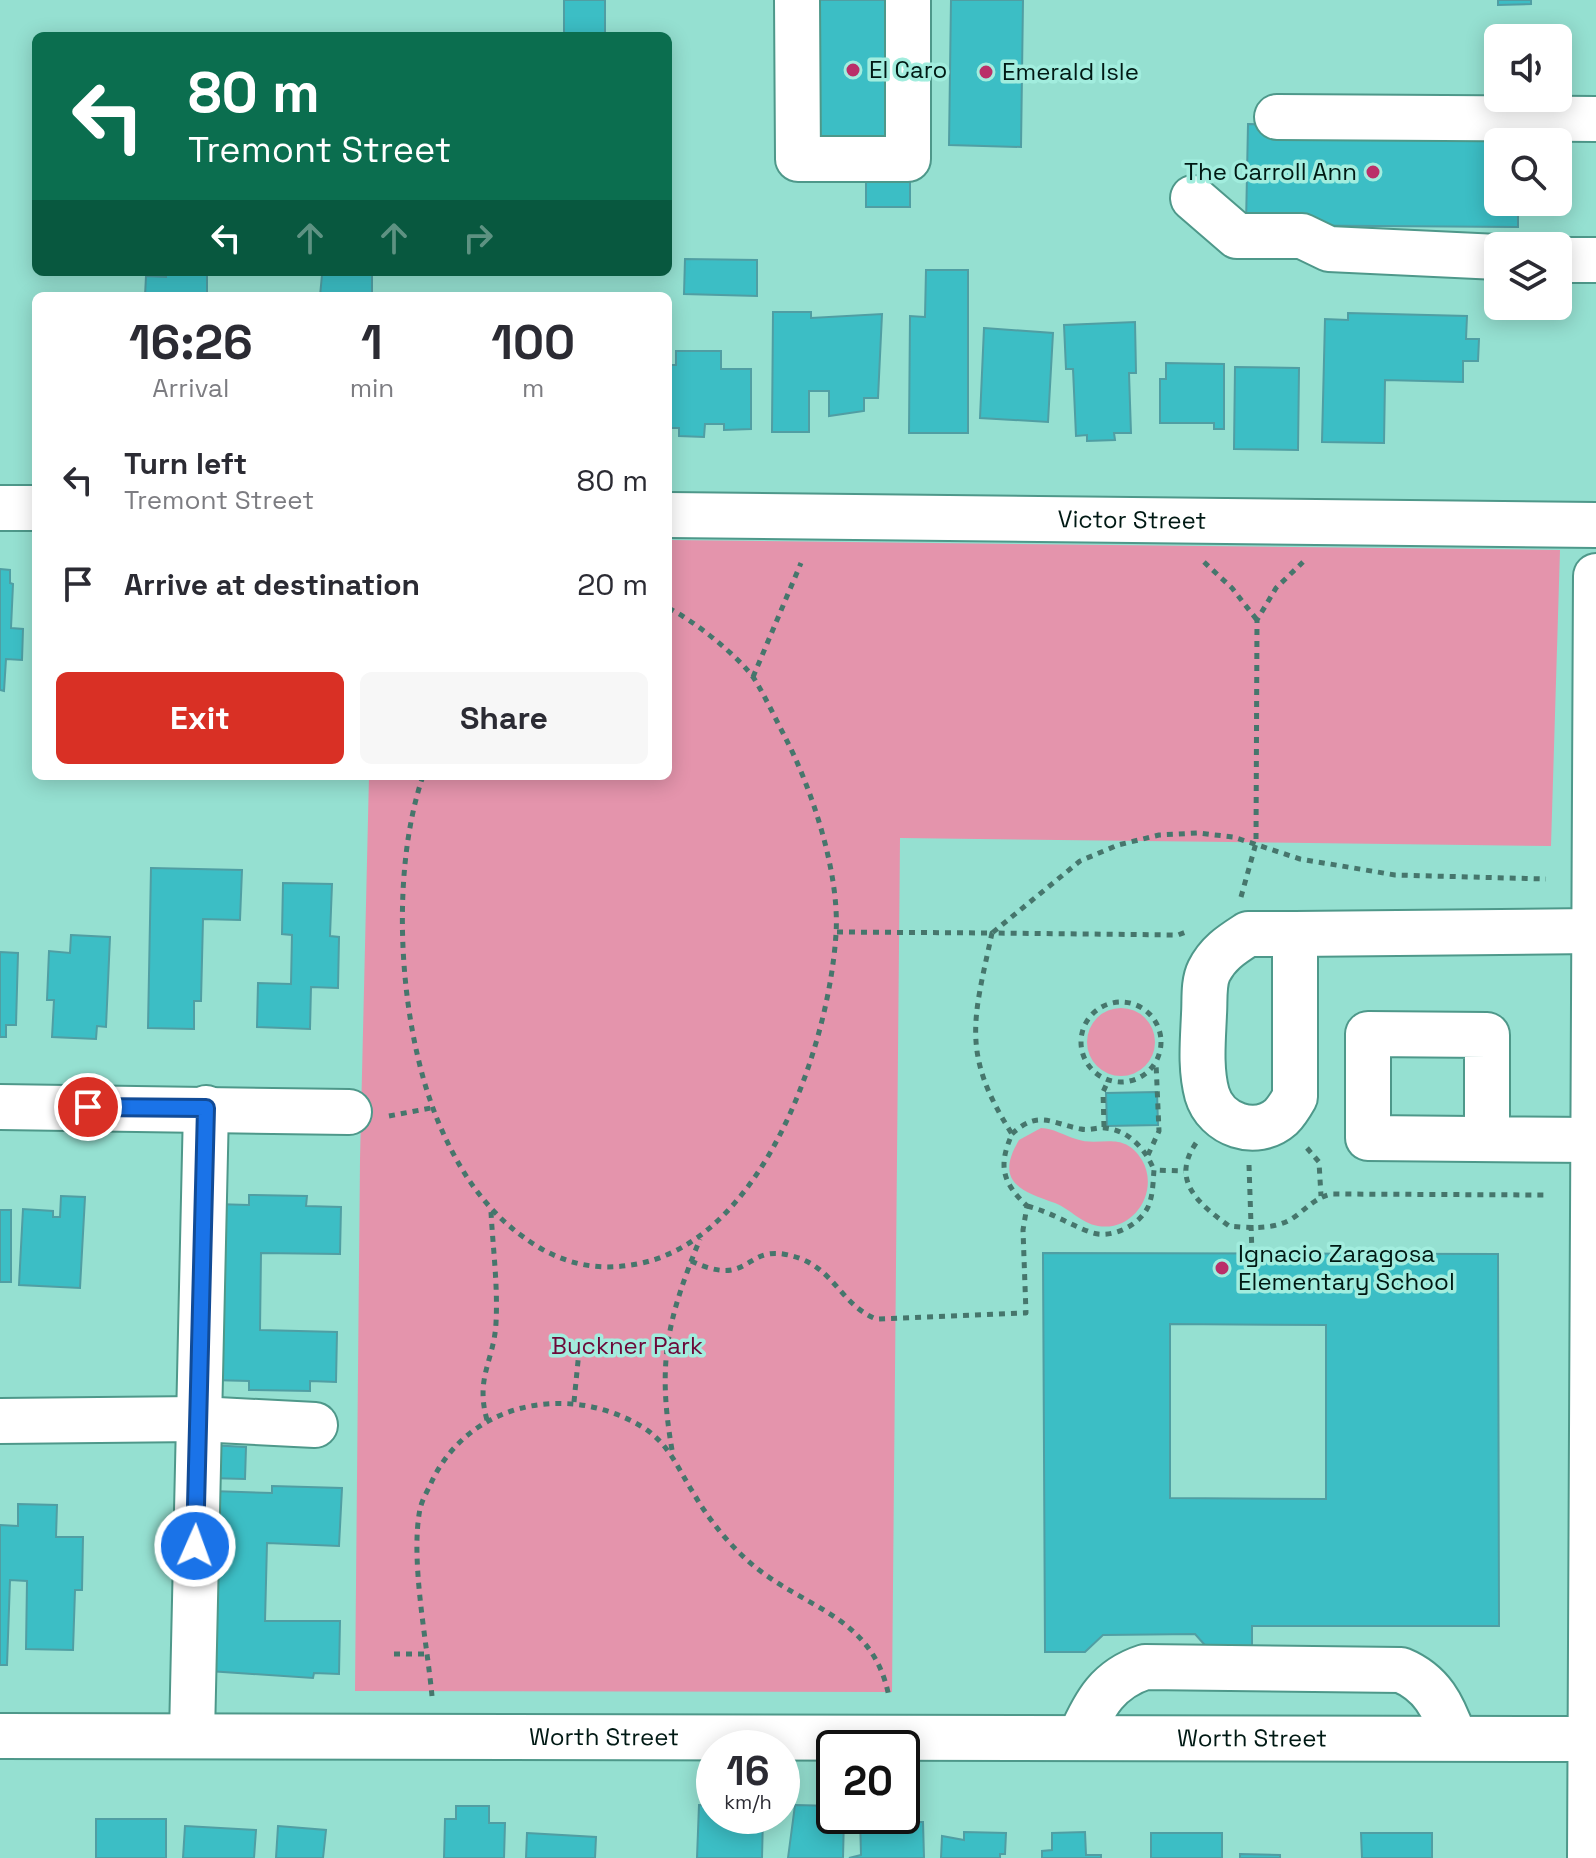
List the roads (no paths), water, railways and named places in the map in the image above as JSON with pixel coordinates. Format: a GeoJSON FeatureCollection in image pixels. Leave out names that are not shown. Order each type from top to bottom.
{"type":"FeatureCollection","features":[{"type":"Feature","properties":{"kind":"street"},"geometry":{"type":"LineString","coordinates":[[797,0],[798,159],[908,159],[908,0]]}},
{"type":"Feature","properties":{"kind":"street"},"geometry":{"type":"LineString","coordinates":[[1277,117],[1596,119]]}},
{"type":"Feature","properties":{"kind":"street"},"geometry":{"type":"LineString","coordinates":[[1193,198],[1237,236],[1302,236],[1329,249],[1484,256]]}},
{"type":"Feature","properties":{"kind":"street"},"geometry":{"type":"LineString","coordinates":[[1572,260],[1596,260]]}},
{"type":"Feature","properties":{"kind":"street"},"geometry":{"type":"LineString","coordinates":[[0,508],[32,508]]}},
{"type":"Feature","properties":{"kind":"street"},"geometry":{"type":"LineString","coordinates":[[1596,512],[1596,547]]}},
{"type":"Feature","properties":{"kind":"street","name":"Victor Street"},"geometry":{"type":"LineString","coordinates":[[672,515],[1596,525]]}},
{"type":"Feature","properties":{"kind":"street"},"geometry":{"type":"LineString","coordinates":[[1590,1858],[1594,1560],[1596,576]]}},
{"type":"Feature","properties":{"kind":"street"},"geometry":{"type":"LineString","coordinates":[[1295,934],[1593,931]]}},
{"type":"Feature","properties":{"kind":"street"},"geometry":{"type":"LineString","coordinates":[[0,1107],[206,1108],[367,1114]]}},
{"type":"Feature","properties":{"kind":"street"},"geometry":{"type":"LineString","coordinates":[[192,1735],[206,1108]]}},
{"type":"Feature","properties":{"kind":"street"},"geometry":{"type":"LineString","coordinates":[[1487,1138],[1593,1163]]}},
{"type":"Feature","properties":{"kind":"street"},"geometry":{"type":"LineString","coordinates":[[0,1421],[198,1419],[315,1425]]}},
{"type":"Feature","properties":{"kind":"street"},"geometry":{"type":"LineString","coordinates":[[1080,1737],[1096,1701],[1123,1674],[1145,1667],[1401,1670],[1422,1679],[1444,1708],[1454,1737]]}},
{"type":"Feature","properties":{"kind":"street","name":"Worth Street"},"geometry":{"type":"LineString","coordinates":[[0,1736],[1590,1739]]}},
{"type":"Feature","properties":{"kind":"place","name":"El Caro"},"geometry":{"type":"Point","coordinates":[853,70]}},
{"type":"Feature","properties":{"kind":"place","name":"Emerald Isle"},"geometry":{"type":"Point","coordinates":[986,72]}},
{"type":"Feature","properties":{"kind":"place","name":"The Carroll Ann"},"geometry":{"type":"Point","coordinates":[1373,172]}},
{"type":"Feature","properties":{"kind":"place","name":"Ignacio Zaragosa Elementary School"},"geometry":{"type":"Point","coordinates":[1222,1268]}},
{"type":"Feature","properties":{"kind":"park label","name":"Buckner Park"},"geometry":{"type":"Point","coordinates":[627,1346]}}]}
